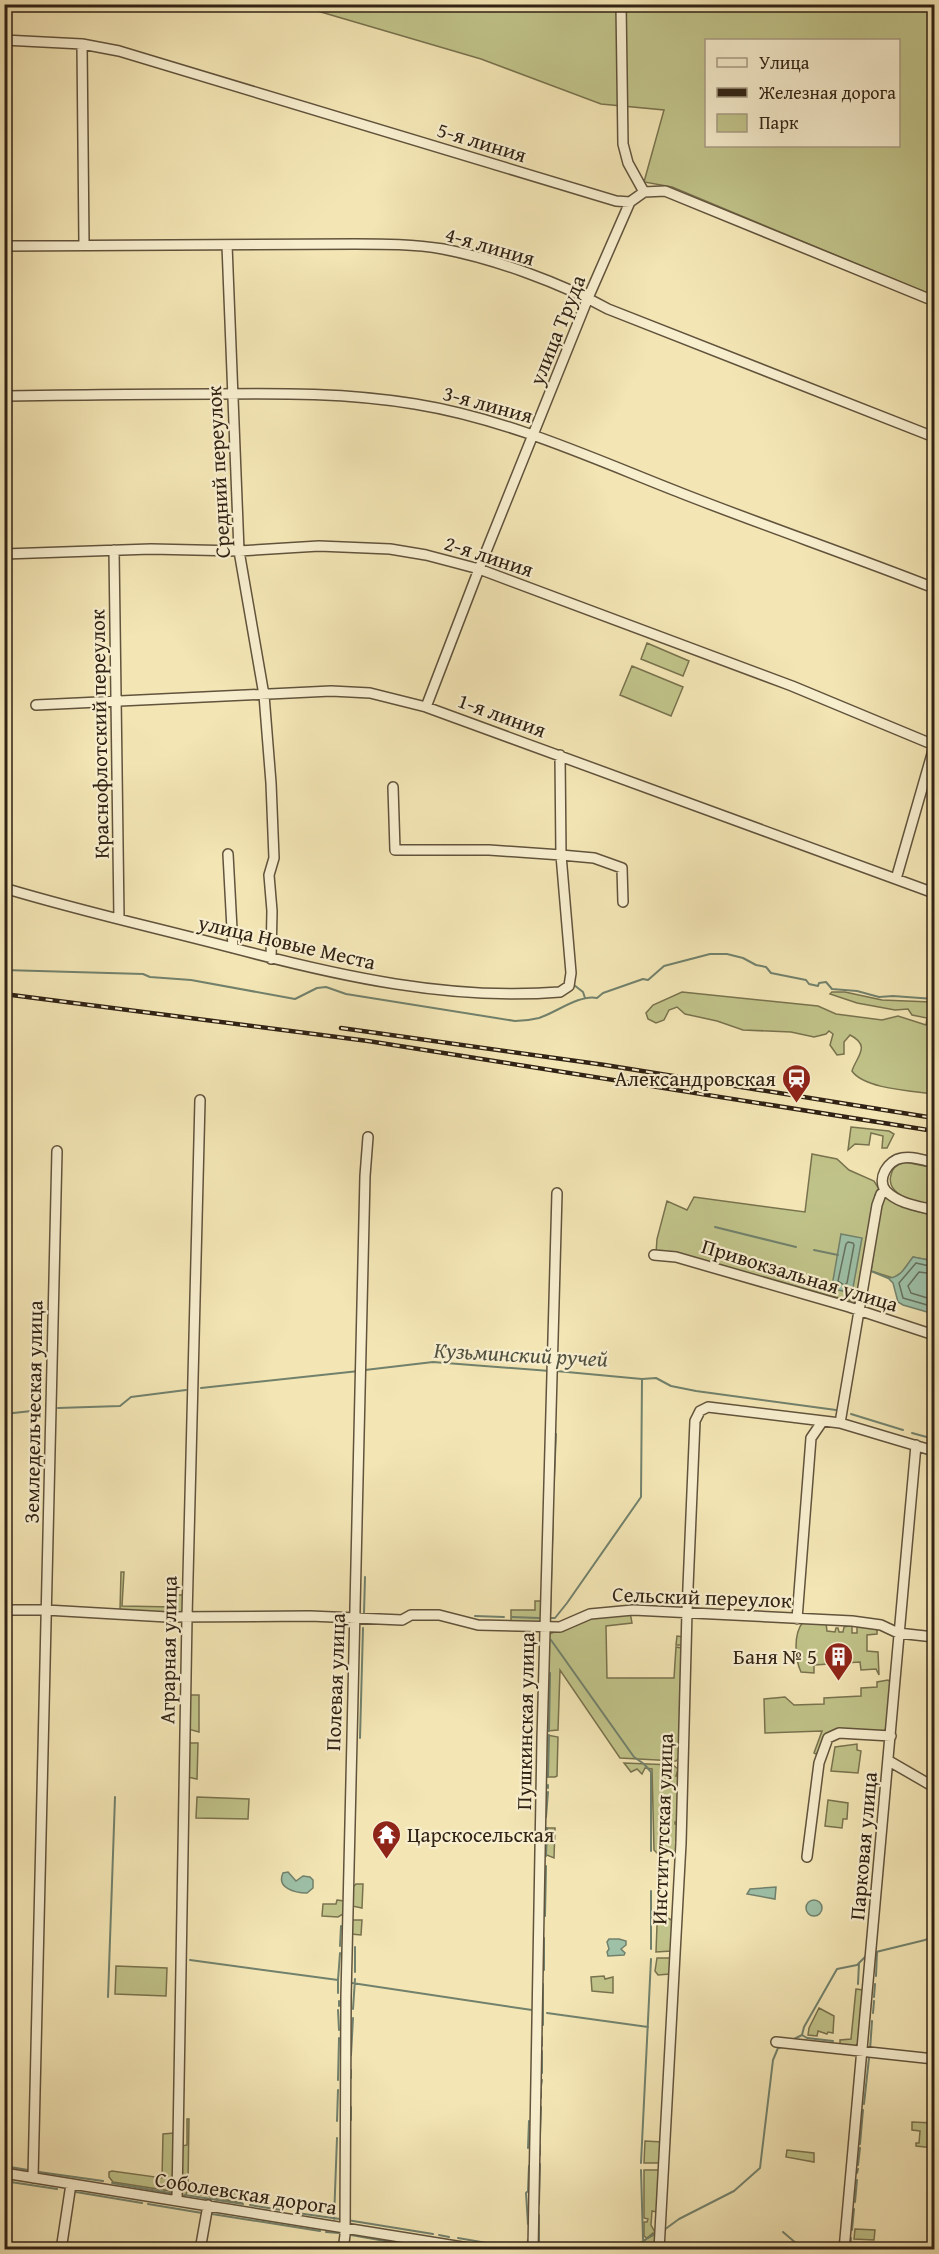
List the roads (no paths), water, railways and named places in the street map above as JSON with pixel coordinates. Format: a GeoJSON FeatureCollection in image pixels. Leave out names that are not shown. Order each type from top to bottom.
{"type":"FeatureCollection","features":[{"type":"Feature","properties":{"kind":"street"},"geometry":{"type":"LineString","coordinates":[[621,4],[623,144],[628,163],[644,192]]}},
{"type":"Feature","properties":{"kind":"street","name":"5-я линия"},"geometry":{"type":"LineString","coordinates":[[4,40],[82,44],[119,51],[616,201],[630,202]]}},
{"type":"Feature","properties":{"kind":"street"},"geometry":{"type":"LineString","coordinates":[[82,44],[84,244]]}},
{"type":"Feature","properties":{"kind":"street"},"geometry":{"type":"LineString","coordinates":[[630,202],[644,192],[665,191],[678,195],[934,300]]}},
{"type":"Feature","properties":{"kind":"street","name":"улица Труда"},"geometry":{"type":"LineString","coordinates":[[426,707],[588,298],[630,202]]}},
{"type":"Feature","properties":{"kind":"street","name":"4-я линия"},"geometry":{"type":"LineString","coordinates":[[4,246],[366,244],[442,249],[503,265],[588,298],[608,309],[934,437]]}},
{"type":"Feature","properties":{"kind":"street","name":"Средний переулок"},"geometry":{"type":"LineString","coordinates":[[227,245],[231,394],[239,551],[264,696],[274,858],[269,875],[272,911],[271,959]]}},
{"type":"Feature","properties":{"kind":"street","name":"3-я линия"},"geometry":{"type":"LineString","coordinates":[[4,396],[231,394],[360,396],[418,404],[465,414],[534,435],[732,513],[934,588]]}},
{"type":"Feature","properties":{"kind":"street","name":"2-я линия"},"geometry":{"type":"LineString","coordinates":[[4,554],[114,550],[239,551],[319,546],[390,549],[426,555],[479,569],[792,686],[934,746]]}},
{"type":"Feature","properties":{"kind":"street","name":"Краснофлотский переулок"},"geometry":{"type":"LineString","coordinates":[[114,550],[118,700],[119,918]]}},
{"type":"Feature","properties":{"kind":"street","name":"1-я линия"},"geometry":{"type":"LineString","coordinates":[[36,705],[264,696],[331,691],[370,693],[426,707],[934,893]]}},
{"type":"Feature","properties":{"kind":"street"},"geometry":{"type":"LineString","coordinates":[[896,879],[934,746]]}},
{"type":"Feature","properties":{"kind":"street"},"geometry":{"type":"LineString","coordinates":[[560,755],[561,855]]}},
{"type":"Feature","properties":{"kind":"street"},"geometry":{"type":"LineString","coordinates":[[393,787],[395,850],[489,850],[594,858],[622,868],[623,902]]}},
{"type":"Feature","properties":{"kind":"street"},"geometry":{"type":"LineString","coordinates":[[228,854],[233,948]]}},
{"type":"Feature","properties":{"kind":"street","name":"улица Новые Места"},"geometry":{"type":"LineString","coordinates":[[4,888],[271,959],[399,986],[481,992],[549,993],[566,989],[569,986],[571,973],[561,855]]}},
{"type":"Feature","properties":{"kind":"street","name":"Аграрная улица"},"geometry":{"type":"LineString","coordinates":[[177,2200],[187,1617],[200,1100]]}},
{"type":"Feature","properties":{"kind":"street","name":"Полевая улица"},"geometry":{"type":"LineString","coordinates":[[343,2250],[346,1997],[364,1176],[368,1137]]}},
{"type":"Feature","properties":{"kind":"street","name":"Земледельческая улица"},"geometry":{"type":"LineString","coordinates":[[33,2178],[57,1151]]}},
{"type":"Feature","properties":{"kind":"street"},"geometry":{"type":"LineString","coordinates":[[934,1163],[904,1158],[896,1160],[884,1173],[882,1180],[886,1191],[907,1203],[934,1210]]}},
{"type":"Feature","properties":{"kind":"street"},"geometry":{"type":"LineString","coordinates":[[840,1423],[879,1198],[886,1191]]}},
{"type":"Feature","properties":{"kind":"street","name":"Пушкинская улица"},"geometry":{"type":"LineString","coordinates":[[533,2250],[545,1628],[557,1193]]}},
{"type":"Feature","properties":{"kind":"street","name":"Привокзальная улица"},"geometry":{"type":"LineString","coordinates":[[654,1256],[676,1257],[860,1310],[934,1335]]}},
{"type":"Feature","properties":{"kind":"street","name":"Институтская улица"},"geometry":{"type":"LineString","coordinates":[[659,2250],[681,1843],[695,1421],[700,1411],[708,1407],[822,1422]]}},
{"type":"Feature","properties":{"kind":"street"},"geometry":{"type":"LineString","coordinates":[[797,1619],[811,1438],[822,1422],[840,1423],[934,1451]]}},
{"type":"Feature","properties":{"kind":"street","name":"Парковая улица"},"geometry":{"type":"LineString","coordinates":[[844,2250],[916,1445]]}},
{"type":"Feature","properties":{"kind":"street","name":"Сельский переулок"},"geometry":{"type":"LineString","coordinates":[[4,1610],[46,1610],[116,1616],[244,1615],[402,1620],[411,1615],[439,1616],[478,1626],[545,1628],[560,1627],[590,1614],[604,1611],[687,1611],[852,1621],[881,1625],[898,1633],[934,1636]]}},
{"type":"Feature","properties":{"kind":"street"},"geometry":{"type":"LineString","coordinates":[[807,1857],[819,1763],[828,1738],[839,1733],[891,1736]]}},
{"type":"Feature","properties":{"kind":"street"},"geometry":{"type":"LineString","coordinates":[[889,1761],[934,1787]]}},
{"type":"Feature","properties":{"kind":"street"},"geometry":{"type":"LineString","coordinates":[[776,2042],[934,2059]]}},
{"type":"Feature","properties":{"kind":"street","name":"Соболевская дорога"},"geometry":{"type":"LineString","coordinates":[[4,2173],[482,2250]]}},
{"type":"Feature","properties":{"kind":"street"},"geometry":{"type":"LineString","coordinates":[[61,2250],[71,2184]]}},
{"type":"Feature","properties":{"kind":"street"},"geometry":{"type":"LineString","coordinates":[[200,2250],[208,2205]]}},
{"type":"Feature","properties":{"kind":"water"},"geometry":{"type":"Polygon","coordinates":[[[841,1234],[862,1238],[852,1293],[834,1289],[832,1286],[841,1234]]]}},
{"type":"Feature","properties":{"kind":"water"},"geometry":{"type":"Polygon","coordinates":[[[913,1257],[934,1261],[934,1314],[898,1302],[893,1283],[888,1278],[900,1274],[913,1257]]]}},
{"type":"Feature","properties":{"kind":"water"},"geometry":{"type":"Polygon","coordinates":[[[288,1872],[296,1881],[303,1876],[310,1877],[313,1880],[313,1888],[307,1893],[288,1889],[284,1886],[282,1878],[283,1873],[288,1872]]]}},
{"type":"Feature","properties":{"kind":"water"},"geometry":{"type":"Polygon","coordinates":[[[776,1887],[775,1899],[747,1894],[750,1889],[776,1887]]]}},
{"type":"Feature","properties":{"kind":"water"},"geometry":{"type":"Polygon","coordinates":[[[811,1900],[817,1900],[822,1908],[820,1914],[811,1916],[806,1911],[806,1905],[811,1900]]]}},
{"type":"Feature","properties":{"kind":"water"},"geometry":{"type":"Polygon","coordinates":[[[609,1939],[626,1941],[626,1945],[621,1949],[624,1955],[608,1956],[607,1942],[609,1939]]]}},
{"type":"Feature","properties":{"kind":"waterway"},"geometry":{"type":"LineString","coordinates":[[4,970],[143,974],[150,977],[191,980],[295,999],[317,988],[326,987],[346,994],[518,1021],[539,1018],[575,1001],[597,998],[603,993],[643,979],[648,980],[664,966],[710,954],[727,954],[766,967],[771,973],[806,980],[809,984],[818,986],[819,983],[826,982],[832,989],[857,991],[879,997],[934,999]]}},
{"type":"Feature","properties":{"kind":"waterway"},"geometry":{"type":"LineString","coordinates":[[574,985],[583,992],[585,998]]}},
{"type":"Feature","properties":{"kind":"waterway"},"geometry":{"type":"LineString","coordinates":[[715,1227],[796,1247]]}},
{"type":"Feature","properties":{"kind":"waterway"},"geometry":{"type":"LineString","coordinates":[[814,1250],[838,1255]]}},
{"type":"Feature","properties":{"kind":"waterway"},"geometry":{"type":"LineString","coordinates":[[871,1271],[888,1278]]}},
{"type":"Feature","properties":{"kind":"waterway","name":"Кузьминский ручей"},"geometry":{"type":"LineString","coordinates":[[365,1370],[433,1362],[550,1371]]}},
{"type":"Feature","properties":{"kind":"waterway","name":"Кузьминский ручей"},"geometry":{"type":"LineString","coordinates":[[201,1388],[359,1371]]}},
{"type":"Feature","properties":{"kind":"waterway","name":"Кузьминский ручей"},"geometry":{"type":"LineString","coordinates":[[556,1371],[642,1379],[656,1378],[671,1386],[696,1391],[836,1410]]}},
{"type":"Feature","properties":{"kind":"waterway"},"geometry":{"type":"LineString","coordinates":[[553,1514],[550,1618],[555,1618],[567,1603],[641,1497],[642,1379]]}},
{"type":"Feature","properties":{"kind":"waterway","name":"Кузьминский ручей"},"geometry":{"type":"LineString","coordinates":[[58,1408],[120,1406],[131,1397],[186,1390]]}},
{"type":"Feature","properties":{"kind":"waterway","name":"Кузьминский ручей"},"geometry":{"type":"LineString","coordinates":[[4,1414],[41,1410]]}},
{"type":"Feature","properties":{"kind":"waterway","name":"Кузьминский ручей"},"geometry":{"type":"LineString","coordinates":[[851,1414],[903,1430]]}},
{"type":"Feature","properties":{"kind":"waterway","name":"Кузьминский ручей"},"geometry":{"type":"LineString","coordinates":[[912,1433],[934,1439]]}},
{"type":"Feature","properties":{"kind":"waterway"},"geometry":{"type":"LineString","coordinates":[[554,1479],[556,1434]]}},
{"type":"Feature","properties":{"kind":"waterway"},"geometry":{"type":"LineString","coordinates":[[364,1613],[365,1577]]}},
{"type":"Feature","properties":{"kind":"waterway"},"geometry":{"type":"LineString","coordinates":[[475,1616],[504,1617]]}},
{"type":"Feature","properties":{"kind":"waterway"},"geometry":{"type":"LineString","coordinates":[[512,1617],[539,1618]]}},
{"type":"Feature","properties":{"kind":"waterway"},"geometry":{"type":"LineString","coordinates":[[360,1738],[363,1628]]}},
{"type":"Feature","properties":{"kind":"waterway"},"geometry":{"type":"LineString","coordinates":[[551,1640],[634,1757],[651,1772],[651,1851]]}},
{"type":"Feature","properties":{"kind":"waterway"},"geometry":{"type":"LineString","coordinates":[[549,1731],[550,1673]]}},
{"type":"Feature","properties":{"kind":"waterway"},"geometry":{"type":"LineString","coordinates":[[548,1777],[549,1735]]}},
{"type":"Feature","properties":{"kind":"waterway"},"geometry":{"type":"LineString","coordinates":[[546,1817],[548,1792]]}},
{"type":"Feature","properties":{"kind":"waterway"},"geometry":{"type":"LineString","coordinates":[[108,1997],[115,1797]]}},
{"type":"Feature","properties":{"kind":"waterway"},"geometry":{"type":"LineString","coordinates":[[546,1856],[547,1828]]}},
{"type":"Feature","properties":{"kind":"waterway"},"geometry":{"type":"LineString","coordinates":[[545,1916],[546,1866]]}},
{"type":"Feature","properties":{"kind":"waterway"},"geometry":{"type":"LineString","coordinates":[[651,1891],[651,1949]]}},
{"type":"Feature","properties":{"kind":"waterway"},"geometry":{"type":"LineString","coordinates":[[340,1946],[341,1926]]}},
{"type":"Feature","properties":{"kind":"waterway"},"geometry":{"type":"LineString","coordinates":[[876,1952],[925,1940],[934,1935]]}},
{"type":"Feature","properties":{"kind":"waterway"},"geometry":{"type":"LineString","coordinates":[[544,1938],[544,1970]]}},
{"type":"Feature","properties":{"kind":"waterway"},"geometry":{"type":"LineString","coordinates":[[355,1947],[355,1972]]}},
{"type":"Feature","properties":{"kind":"waterway"},"geometry":{"type":"LineString","coordinates":[[876,1976],[877,1952]]}},
{"type":"Feature","properties":{"kind":"waterway"},"geometry":{"type":"LineString","coordinates":[[338,1980],[340,1953]]}},
{"type":"Feature","properties":{"kind":"waterway"},"geometry":{"type":"LineString","coordinates":[[792,2040],[802,2035],[804,2027],[837,1969],[857,1965],[866,1956]]}},
{"type":"Feature","properties":{"kind":"waterway"},"geometry":{"type":"LineString","coordinates":[[641,2163],[651,1959]]}},
{"type":"Feature","properties":{"kind":"waterway"},"geometry":{"type":"LineString","coordinates":[[190,1960],[338,1980],[338,1993]]}},
{"type":"Feature","properties":{"kind":"waterway"},"geometry":{"type":"LineString","coordinates":[[858,1984],[859,1963]]}},
{"type":"Feature","properties":{"kind":"waterway"},"geometry":{"type":"LineString","coordinates":[[353,2009],[355,1979]]}},
{"type":"Feature","properties":{"kind":"waterway"},"geometry":{"type":"LineString","coordinates":[[352,1983],[532,2010]]}},
{"type":"Feature","properties":{"kind":"waterway"},"geometry":{"type":"LineString","coordinates":[[543,1984],[543,2025]]}},
{"type":"Feature","properties":{"kind":"waterway"},"geometry":{"type":"LineString","coordinates":[[874,1997],[875,1984]]}},
{"type":"Feature","properties":{"kind":"waterway"},"geometry":{"type":"LineString","coordinates":[[339,2001],[339,2006]]}},
{"type":"Feature","properties":{"kind":"waterway"},"geometry":{"type":"LineString","coordinates":[[873,2013],[874,2001]]}},
{"type":"Feature","properties":{"kind":"waterway"},"geometry":{"type":"LineString","coordinates":[[338,2010],[339,2030]]}},
{"type":"Feature","properties":{"kind":"waterway"},"geometry":{"type":"LineString","coordinates":[[547,2013],[648,2027]]}},
{"type":"Feature","properties":{"kind":"waterway"},"geometry":{"type":"LineString","coordinates":[[351,2055],[353,2018]]}},
{"type":"Feature","properties":{"kind":"waterway"},"geometry":{"type":"LineString","coordinates":[[870,2050],[872,2021]]}},
{"type":"Feature","properties":{"kind":"waterway"},"geometry":{"type":"LineString","coordinates":[[802,2035],[807,2038],[833,2041]]}},
{"type":"Feature","properties":{"kind":"waterway"},"geometry":{"type":"LineString","coordinates":[[542,2037],[542,2046]]}},
{"type":"Feature","properties":{"kind":"waterway"},"geometry":{"type":"LineString","coordinates":[[338,2080],[339,2038]]}},
{"type":"Feature","properties":{"kind":"waterway"},"geometry":{"type":"LineString","coordinates":[[664,2230],[679,2219],[734,2191],[760,2168],[773,2060],[778,2048],[783,2047]]}},
{"type":"Feature","properties":{"kind":"waterway"},"geometry":{"type":"LineString","coordinates":[[542,2051],[542,2073]]}},
{"type":"Feature","properties":{"kind":"waterway"},"geometry":{"type":"LineString","coordinates":[[864,2104],[869,2058]]}},
{"type":"Feature","properties":{"kind":"waterway"},"geometry":{"type":"LineString","coordinates":[[351,2070],[351,2078]]}},
{"type":"Feature","properties":{"kind":"waterway"},"geometry":{"type":"LineString","coordinates":[[541,2086],[542,2080]]}},
{"type":"Feature","properties":{"kind":"waterway"},"geometry":{"type":"LineString","coordinates":[[541,2088],[541,2098]]}},
{"type":"Feature","properties":{"kind":"waterway"},"geometry":{"type":"LineString","coordinates":[[337,2121],[338,2090]]}},
{"type":"Feature","properties":{"kind":"waterway"},"geometry":{"type":"LineString","coordinates":[[351,2107],[351,2120]]}},
{"type":"Feature","properties":{"kind":"waterway"},"geometry":{"type":"LineString","coordinates":[[540,2134],[541,2107]]}},
{"type":"Feature","properties":{"kind":"waterway"},"geometry":{"type":"LineString","coordinates":[[860,2144],[863,2110]]}},
{"type":"Feature","properties":{"kind":"waterway"},"geometry":{"type":"LineString","coordinates":[[528,2148],[529,2121]]}},
{"type":"Feature","properties":{"kind":"waterway"},"geometry":{"type":"LineString","coordinates":[[334,2219],[337,2138]]}},
{"type":"Feature","properties":{"kind":"waterway"},"geometry":{"type":"LineString","coordinates":[[350,2138],[350,2147]]}},
{"type":"Feature","properties":{"kind":"waterway"},"geometry":{"type":"LineString","coordinates":[[540,2145],[540,2155]]}},
{"type":"Feature","properties":{"kind":"waterway"},"geometry":{"type":"LineString","coordinates":[[858,2165],[860,2148]]}},
{"type":"Feature","properties":{"kind":"waterway"},"geometry":{"type":"LineString","coordinates":[[350,2154],[350,2170]]}},
{"type":"Feature","properties":{"kind":"waterway"},"geometry":{"type":"LineString","coordinates":[[539,2204],[540,2164]]}},
{"type":"Feature","properties":{"kind":"waterway"},"geometry":{"type":"LineString","coordinates":[[4,2166],[28,2170]]}},
{"type":"Feature","properties":{"kind":"waterway"},"geometry":{"type":"LineString","coordinates":[[528,2224],[526,2193],[529,2166]]}},
{"type":"Feature","properties":{"kind":"waterway"},"geometry":{"type":"LineString","coordinates":[[857,2173],[858,2169]]}},
{"type":"Feature","properties":{"kind":"waterway"},"geometry":{"type":"LineString","coordinates":[[641,2170],[643,2239]]}},
{"type":"Feature","properties":{"kind":"waterway"},"geometry":{"type":"LineString","coordinates":[[39,2172],[103,2181]]}},
{"type":"Feature","properties":{"kind":"waterway"},"geometry":{"type":"LineString","coordinates":[[855,2202],[857,2180]]}},
{"type":"Feature","properties":{"kind":"waterway"},"geometry":{"type":"LineString","coordinates":[[4,2181],[57,2189]]}},
{"type":"Feature","properties":{"kind":"waterway"},"geometry":{"type":"LineString","coordinates":[[112,2183],[170,2193]]}},
{"type":"Feature","properties":{"kind":"waterway"},"geometry":{"type":"LineString","coordinates":[[76,2192],[142,2203]]}},
{"type":"Feature","properties":{"kind":"waterway"},"geometry":{"type":"LineString","coordinates":[[185,2195],[243,2204]]}},
{"type":"Feature","properties":{"kind":"waterway"},"geometry":{"type":"LineString","coordinates":[[148,2204],[202,2213]]}},
{"type":"Feature","properties":{"kind":"waterway"},"geometry":{"type":"LineString","coordinates":[[250,2205],[281,2210]]}},
{"type":"Feature","properties":{"kind":"waterway"},"geometry":{"type":"LineString","coordinates":[[852,2230],[854,2209]]}},
{"type":"Feature","properties":{"kind":"waterway"},"geometry":{"type":"LineString","coordinates":[[297,2213],[340,2219]]}},
{"type":"Feature","properties":{"kind":"waterway"},"geometry":{"type":"LineString","coordinates":[[212,2214],[320,2231]]}},
{"type":"Feature","properties":{"kind":"waterway"},"geometry":{"type":"LineString","coordinates":[[539,2215],[539,2250]]}},
{"type":"Feature","properties":{"kind":"waterway"},"geometry":{"type":"LineString","coordinates":[[347,2220],[433,2234]]}},
{"type":"Feature","properties":{"kind":"waterway"},"geometry":{"type":"LineString","coordinates":[[326,2232],[339,2233]]}},
{"type":"Feature","properties":{"kind":"waterway"},"geometry":{"type":"LineString","coordinates":[[783,2232],[804,2250]]}},
{"type":"Feature","properties":{"kind":"waterway"},"geometry":{"type":"LineString","coordinates":[[629,2250],[654,2234]]}},
{"type":"Feature","properties":{"kind":"waterway"},"geometry":{"type":"LineString","coordinates":[[351,2235],[437,2250]]}},
{"type":"Feature","properties":{"kind":"waterway"},"geometry":{"type":"LineString","coordinates":[[439,2235],[449,2237]]}},
{"type":"Feature","properties":{"kind":"waterway"},"geometry":{"type":"LineString","coordinates":[[458,2238],[528,2250]]}},
{"type":"Feature","properties":{"kind":"waterway"},"geometry":{"type":"LineString","coordinates":[[850,2247],[851,2238]]}},
{"type":"Feature","properties":{"kind":"waterway"},"geometry":{"type":"LineString","coordinates":[[527,2249],[528,2240]]}},
{"type":"Feature","properties":{"kind":"railway"},"geometry":{"type":"LineString","coordinates":[[4,994],[368,1041],[934,1131]]}},
{"type":"Feature","properties":{"kind":"railway"},"geometry":{"type":"LineString","coordinates":[[341,1028],[605,1065],[934,1118]]}},
{"type":"Feature","properties":{"kind":"place","name":"Александровская"},"geometry":{"type":"Point","coordinates":[797,1104]}},
{"type":"Feature","properties":{"kind":"place","name":"Баня № 5"},"geometry":{"type":"Point","coordinates":[838,1682]}},
{"type":"Feature","properties":{"kind":"place","name":"Царскосельская"},"geometry":{"type":"Point","coordinates":[386,1860]}}]}
